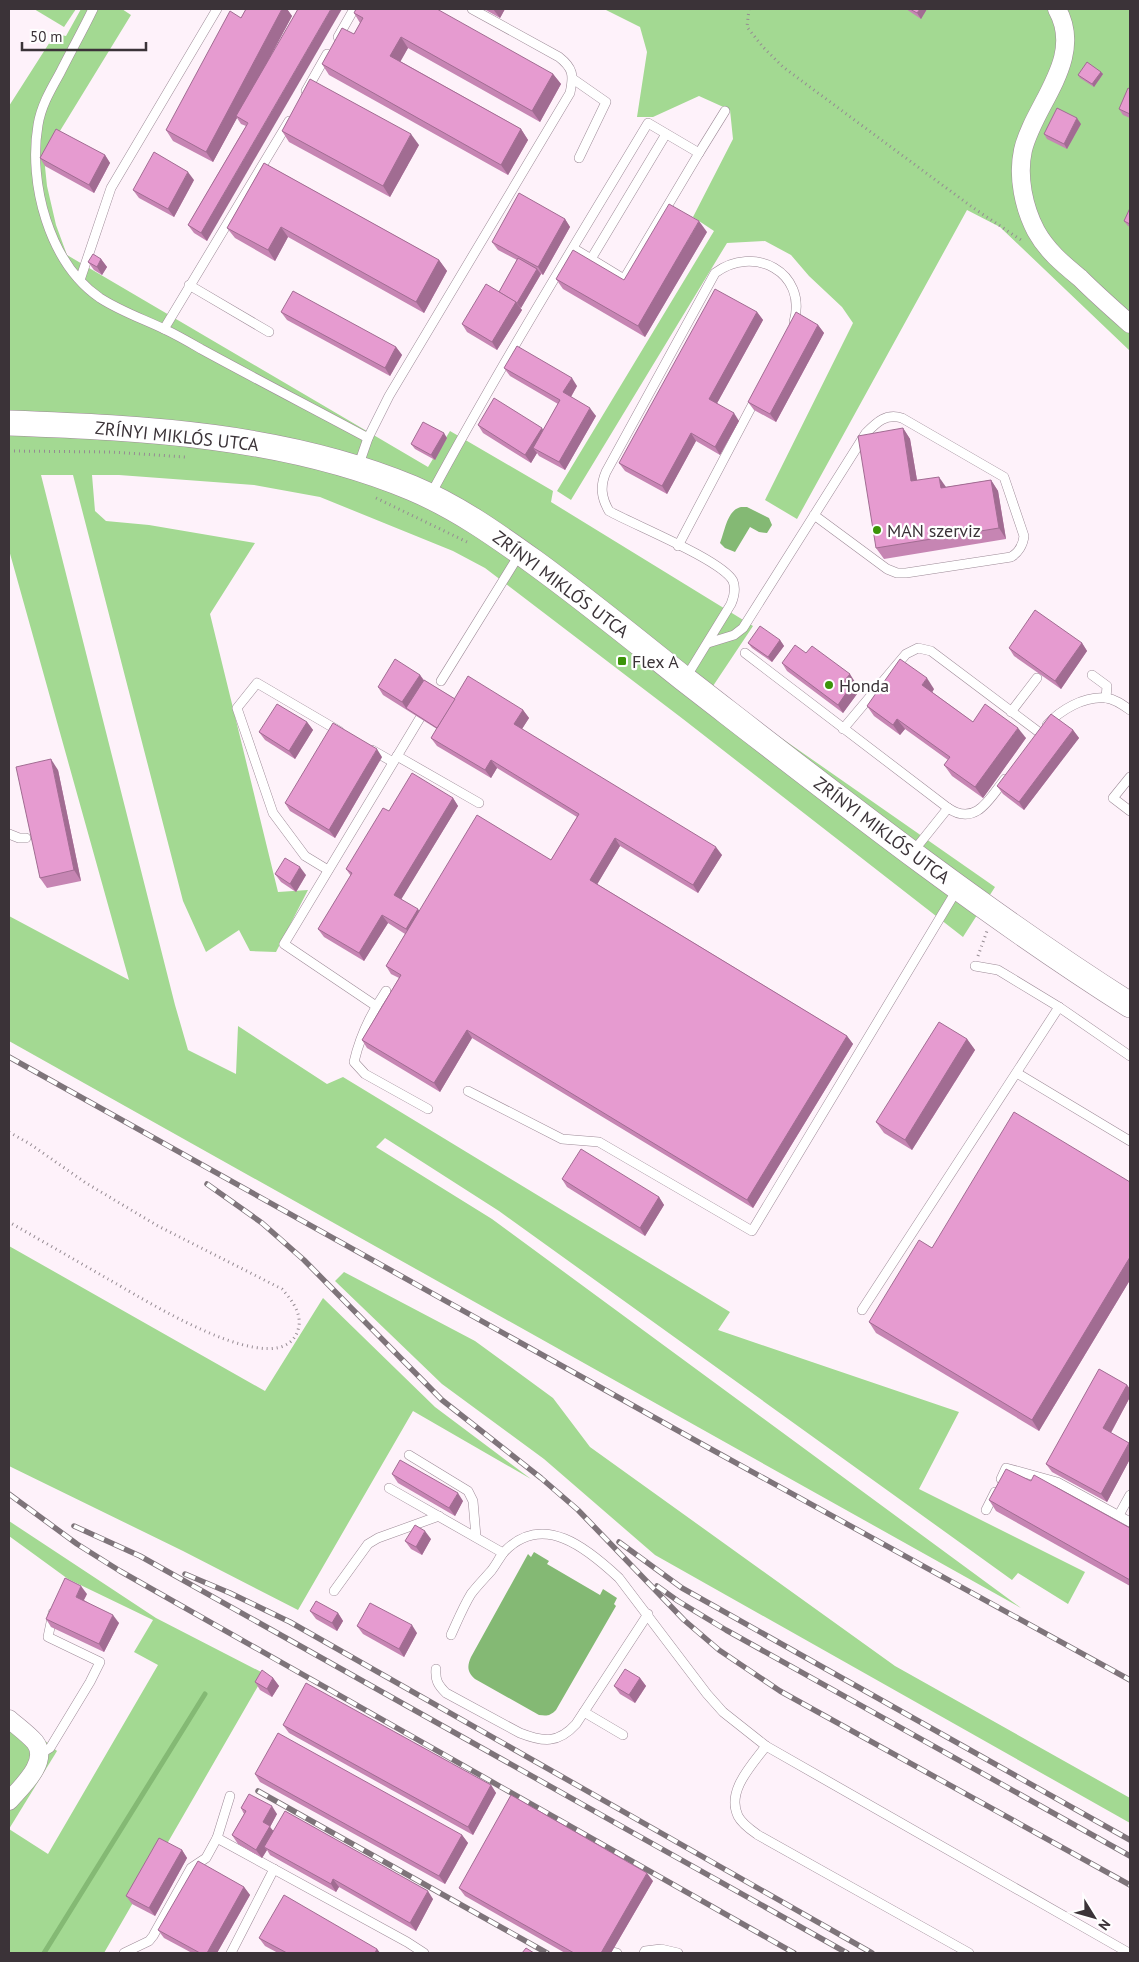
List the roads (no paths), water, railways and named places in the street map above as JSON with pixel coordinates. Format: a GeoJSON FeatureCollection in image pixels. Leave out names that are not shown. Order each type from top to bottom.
{"type":"FeatureCollection","features":[{"type":"Feature","properties":{"kind":"main road","name":"ZRÍNYI MIKLÓS UTCA"},"geometry":{"type":"LineString","coordinates":[[9,423],[117,429],[210,437],[308,454],[357,468],[430,496],[458,510],[521,552],[958,888],[1130,1005]]}},
{"type":"Feature","properties":{"kind":"street"},"geometry":{"type":"LineString","coordinates":[[1057,9],[1063,20],[1065,31],[1062,63],[1023,150],[1021,168],[1024,198],[1036,231],[1050,252],[1130,324]]}},
{"type":"Feature","properties":{"kind":"street"},"geometry":{"type":"LineString","coordinates":[[9,1719],[32,1739],[40,1754],[30,1776],[9,1802]]}},
{"type":"Feature","properties":{"kind":"lane"},"geometry":{"type":"LineString","coordinates":[[93,9],[47,98],[38,123],[35,147],[41,199],[51,235],[64,262],[98,297],[119,310],[164,329],[368,438]]}},
{"type":"Feature","properties":{"kind":"lane"},"geometry":{"type":"LineString","coordinates":[[80,280],[111,188],[217,9]]}},
{"type":"Feature","properties":{"kind":"lane"},"geometry":{"type":"LineString","coordinates":[[301,99],[354,9]]}},
{"type":"Feature","properties":{"kind":"lane"},"geometry":{"type":"LineString","coordinates":[[357,468],[368,438],[389,396],[570,92],[573,79],[569,65],[472,9]]}},
{"type":"Feature","properties":{"kind":"lane"},"geometry":{"type":"LineString","coordinates":[[573,79],[606,102],[579,158]]}},
{"type":"Feature","properties":{"kind":"lane"},"geometry":{"type":"LineString","coordinates":[[573,248],[624,279],[725,111]]}},
{"type":"Feature","properties":{"kind":"lane"},"geometry":{"type":"LineString","coordinates":[[164,329],[292,116]]}},
{"type":"Feature","properties":{"kind":"lane"},"geometry":{"type":"LineString","coordinates":[[430,496],[460,440],[648,123],[699,154]]}},
{"type":"Feature","properties":{"kind":"lane"},"geometry":{"type":"LineString","coordinates":[[591,259],[666,134]]}},
{"type":"Feature","properties":{"kind":"lane"},"geometry":{"type":"LineString","coordinates":[[685,679],[731,604],[735,587],[730,577],[717,565],[608,511],[601,488],[606,472],[715,273],[722,268],[742,262],[758,261],[774,266],[790,284],[796,298],[796,317],[791,330]]}},
{"type":"Feature","properties":{"kind":"lane"},"geometry":{"type":"LineString","coordinates":[[189,285],[269,332]]}},
{"type":"Feature","properties":{"kind":"lane"},"geometry":{"type":"LineString","coordinates":[[678,546],[762,387]]}},
{"type":"Feature","properties":{"kind":"lane"},"geometry":{"type":"LineString","coordinates":[[708,643],[734,635],[743,628],[866,432],[876,422],[893,416],[902,418],[1004,477],[1024,536],[1023,543],[1015,555],[1011,557],[897,573],[887,569],[814,515]]}},
{"type":"Feature","properties":{"kind":"lane"},"geometry":{"type":"LineString","coordinates":[[441,681],[521,552]]}},
{"type":"Feature","properties":{"kind":"lane"},"geometry":{"type":"LineString","coordinates":[[843,729],[906,654],[918,648],[931,651],[1011,712],[1037,737],[1062,711],[1094,699],[1106,698],[1117,701],[1130,710]]}},
{"type":"Feature","properties":{"kind":"lane"},"geometry":{"type":"LineString","coordinates":[[744,653],[956,813],[965,814],[980,809],[1010,772]]}},
{"type":"Feature","properties":{"kind":"lane"},"geometry":{"type":"LineString","coordinates":[[1092,675],[1107,686],[1106,698]]}},
{"type":"Feature","properties":{"kind":"lane"},"geometry":{"type":"LineString","coordinates":[[1011,712],[1037,678]]}},
{"type":"Feature","properties":{"kind":"lane"},"geometry":{"type":"LineString","coordinates":[[328,870],[305,856],[274,813],[237,708],[257,683],[351,737]]}},
{"type":"Feature","properties":{"kind":"lane"},"geometry":{"type":"LineString","coordinates":[[376,1006],[284,944],[420,718]]}},
{"type":"Feature","properties":{"kind":"lane"},"geometry":{"type":"LineString","coordinates":[[368,747],[479,803]]}},
{"type":"Feature","properties":{"kind":"lane"},"geometry":{"type":"LineString","coordinates":[[1130,776],[1113,798],[1130,811]]}},
{"type":"Feature","properties":{"kind":"lane"},"geometry":{"type":"LineString","coordinates":[[912,853],[948,808]]}},
{"type":"Feature","properties":{"kind":"lane"},"geometry":{"type":"LineString","coordinates":[[9,834],[19,838],[26,838]]}},
{"type":"Feature","properties":{"kind":"lane"},"geometry":{"type":"LineString","coordinates":[[468,1091],[562,1139],[599,1142],[752,1231],[958,888]]}},
{"type":"Feature","properties":{"kind":"lane"},"geometry":{"type":"LineString","coordinates":[[975,966],[998,970],[1058,1007],[1130,1056]]}},
{"type":"Feature","properties":{"kind":"lane"},"geometry":{"type":"LineString","coordinates":[[386,991],[376,1006],[359,1042],[354,1062],[365,1074],[428,1109]]}},
{"type":"Feature","properties":{"kind":"lane"},"geometry":{"type":"LineString","coordinates":[[862,1310],[1058,1007]]}},
{"type":"Feature","properties":{"kind":"lane"},"geometry":{"type":"LineString","coordinates":[[1017,1073],[1130,1141]]}},
{"type":"Feature","properties":{"kind":"lane"},"geometry":{"type":"LineString","coordinates":[[409,1455],[468,1491],[473,1501],[476,1537]]}},
{"type":"Feature","properties":{"kind":"lane"},"geometry":{"type":"LineString","coordinates":[[986,1510],[1006,1468],[1057,1482],[1130,1522]]}},
{"type":"Feature","properties":{"kind":"lane"},"geometry":{"type":"LineString","coordinates":[[389,1488],[503,1553]]}},
{"type":"Feature","properties":{"kind":"lane"},"geometry":{"type":"LineString","coordinates":[[1119,1516],[1130,1495]]}},
{"type":"Feature","properties":{"kind":"lane"},"geometry":{"type":"LineString","coordinates":[[334,1591],[368,1544],[378,1538],[439,1516]]}},
{"type":"Feature","properties":{"kind":"lane"},"geometry":{"type":"LineString","coordinates":[[451,1636],[470,1595],[492,1570],[503,1553],[514,1544],[536,1534],[556,1535],[568,1540],[602,1562],[619,1578],[707,1694],[730,1718],[766,1746],[1129,1953]]}},
{"type":"Feature","properties":{"kind":"lane"},"geometry":{"type":"LineString","coordinates":[[40,1754],[50,1748],[100,1662],[48,1637],[50,1621],[56,1605]]}},
{"type":"Feature","properties":{"kind":"lane"},"geometry":{"type":"LineString","coordinates":[[436,1669],[435,1678],[439,1686],[446,1693],[532,1738],[552,1740],[560,1738],[568,1732],[584,1712],[648,1614]]}},
{"type":"Feature","properties":{"kind":"lane"},"geometry":{"type":"LineString","coordinates":[[584,1712],[623,1735]]}},
{"type":"Feature","properties":{"kind":"lane"},"geometry":{"type":"LineString","coordinates":[[766,1746],[743,1777],[738,1788],[736,1808],[743,1823],[758,1835],[969,1953]]}},
{"type":"Feature","properties":{"kind":"lane"},"geometry":{"type":"LineString","coordinates":[[124,1953],[148,1941],[153,1936],[191,1868],[206,1858],[217,1838],[230,1796]]}},
{"type":"Feature","properties":{"kind":"lane"},"geometry":{"type":"LineString","coordinates":[[217,1838],[424,1953]]}},
{"type":"Feature","properties":{"kind":"lane"},"geometry":{"type":"LineString","coordinates":[[231,1953],[274,1869]]}},
{"type":"Feature","properties":{"kind":"lane"},"geometry":{"type":"LineString","coordinates":[[642,1953],[662,1949],[678,1953]]}},
{"type":"Feature","properties":{"kind":"waterway"},"geometry":{"type":"LineString","coordinates":[[44,1953],[205,1694]]}},
{"type":"Feature","properties":{"kind":"railway"},"geometry":{"type":"LineString","coordinates":[[9,1057],[709,1448],[1130,1680]]}},
{"type":"Feature","properties":{"kind":"railway"},"geometry":{"type":"LineString","coordinates":[[207,1184],[262,1223],[304,1260],[442,1400],[541,1478],[578,1510],[684,1620],[719,1650],[780,1691],[1130,1885]]}},
{"type":"Feature","properties":{"kind":"railway"},"geometry":{"type":"LineString","coordinates":[[9,1494],[77,1544],[120,1571],[794,1953]]}},
{"type":"Feature","properties":{"kind":"railway"},"geometry":{"type":"LineString","coordinates":[[74,1526],[140,1556],[847,1953]]}},
{"type":"Feature","properties":{"kind":"railway"},"geometry":{"type":"LineString","coordinates":[[619,1542],[682,1588],[1130,1840]]}},
{"type":"Feature","properties":{"kind":"railway"},"geometry":{"type":"LineString","coordinates":[[185,1574],[290,1622],[872,1953]]}},
{"type":"Feature","properties":{"kind":"railway"},"geometry":{"type":"LineString","coordinates":[[657,1586],[726,1630],[1130,1856]]}},
{"type":"Feature","properties":{"kind":"railway"},"geometry":{"type":"LineString","coordinates":[[258,1791],[547,1953]]}},
{"type":"Feature","properties":{"kind":"place","name":"MAN szerviz"},"geometry":{"type":"Point","coordinates":[877,530]}},
{"type":"Feature","properties":{"kind":"place","name":"Flex A"},"geometry":{"type":"Point","coordinates":[622,661]}},
{"type":"Feature","properties":{"kind":"place","name":"Honda"},"geometry":{"type":"Point","coordinates":[829,685]}}]}
